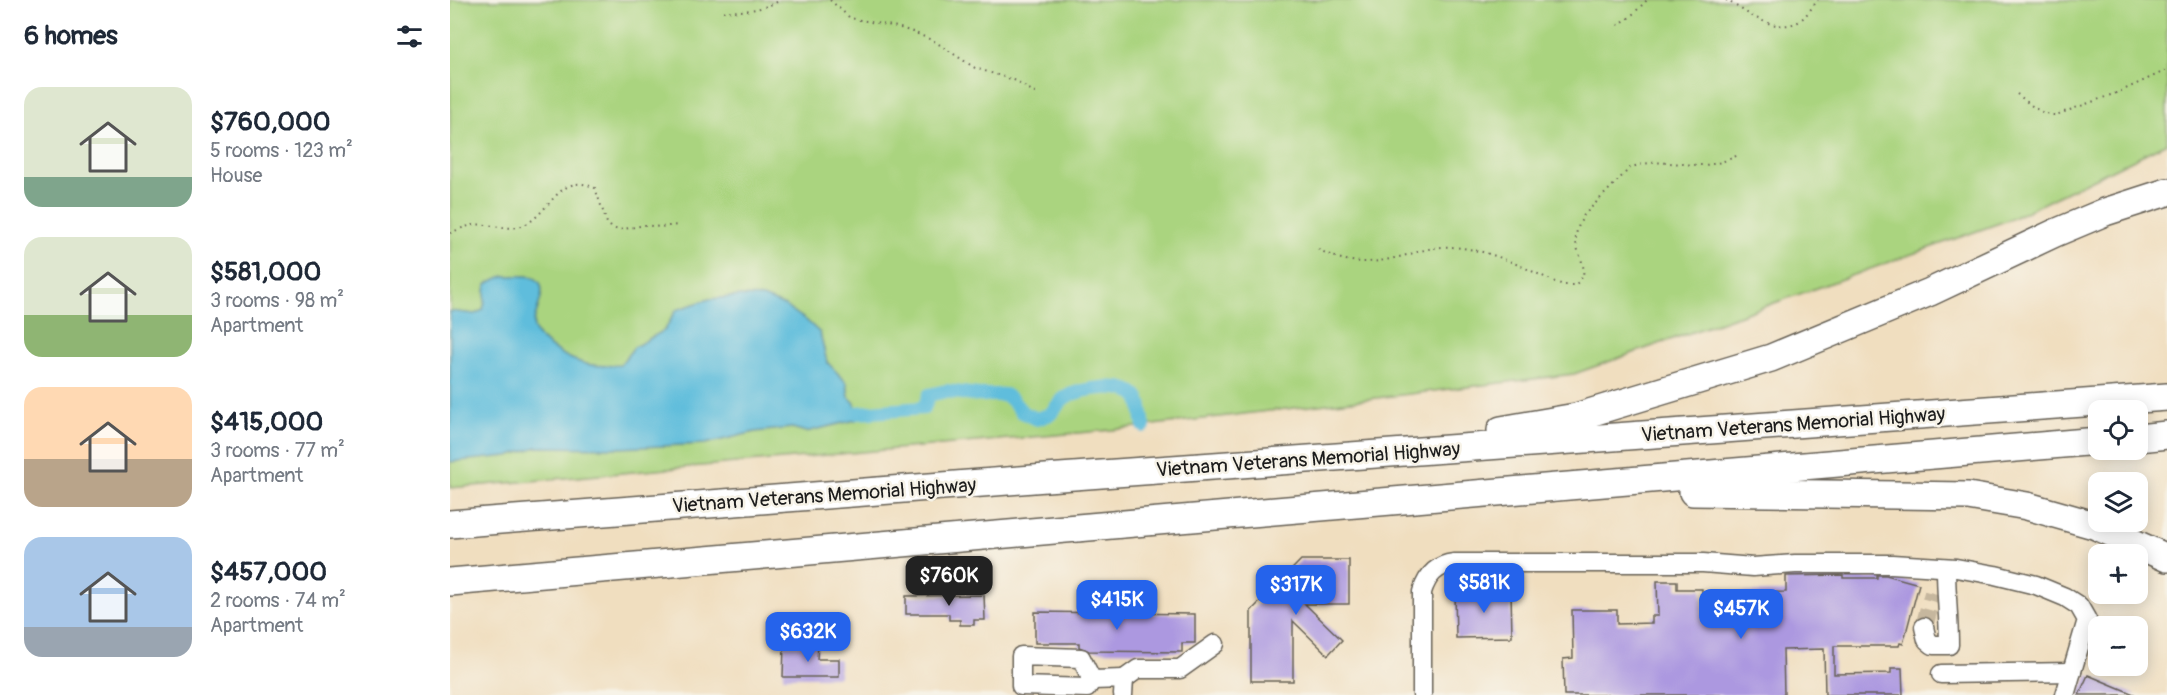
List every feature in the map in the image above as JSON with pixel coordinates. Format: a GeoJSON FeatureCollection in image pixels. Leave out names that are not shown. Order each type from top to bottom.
{"type":"FeatureCollection","features":[{"type":"Feature","properties":{"kind":"highway"},"geometry":{"type":"LineString","coordinates":[[1395,453],[1576,417],[1772,358],[1930,292],[2075,224],[2167,192]]}},
{"type":"Feature","properties":{"kind":"highway","name":"Vietnam Veterans Memorial Highway"},"geometry":{"type":"LineString","coordinates":[[450,524],[2167,397]]}},
{"type":"Feature","properties":{"kind":"highway"},"geometry":{"type":"LineString","coordinates":[[2148,437],[2167,435]]}},
{"type":"Feature","properties":{"kind":"highway","name":"Vietnam Veterans Memorial Highway"},"geometry":{"type":"LineString","coordinates":[[450,582],[1043,529],[1524,491],[2088,442]]}},
{"type":"Feature","properties":{"kind":"highway"},"geometry":{"type":"LineString","coordinates":[[1524,491],[1968,496],[2027,506],[2094,525],[2167,558]]}},
{"type":"Feature","properties":{"kind":"lane"},"geometry":{"type":"LineString","coordinates":[[1422,695],[1422,592],[1430,574],[1440,566],[1447,564],[1703,563],[1753,567],[1795,564],[1892,564],[1995,575],[2036,585],[2065,597],[2079,606],[2087,620],[2065,695]]}},
{"type":"Feature","properties":{"kind":"lane"},"geometry":{"type":"LineString","coordinates":[[1924,627],[1926,640],[1933,645],[1949,645],[1949,609],[1940,592],[1946,568]]}},
{"type":"Feature","properties":{"kind":"lane"},"geometry":{"type":"LineString","coordinates":[[1092,680],[1124,687],[1138,669],[1180,669],[1215,644]]}},
{"type":"Feature","properties":{"kind":"lane"},"geometry":{"type":"LineString","coordinates":[[1941,674],[2072,672]]}},
{"type":"Feature","properties":{"kind":"path"},"geometry":{"type":"LineString","coordinates":[[723,11],[740,12],[761,9],[781,0]]}},
{"type":"Feature","properties":{"kind":"path"},"geometry":{"type":"LineString","coordinates":[[830,0],[850,18],[913,32],[934,41],[975,68],[1017,81],[1038,95]]}},
{"type":"Feature","properties":{"kind":"path"},"geometry":{"type":"LineString","coordinates":[[1618,25],[1647,0]]}},
{"type":"Feature","properties":{"kind":"path"},"geometry":{"type":"LineString","coordinates":[[1726,0],[1750,15],[1777,25],[1798,22],[1808,14],[1818,0]]}},
{"type":"Feature","properties":{"kind":"path"},"geometry":{"type":"LineString","coordinates":[[2018,94],[2040,112],[2050,116],[2119,92],[2167,70]]}},
{"type":"Feature","properties":{"kind":"path"},"geometry":{"type":"LineString","coordinates":[[1318,249],[1344,261],[1357,262],[1389,260],[1437,247],[1451,247],[1495,255],[1513,261],[1555,282],[1574,285],[1583,277],[1584,272],[1576,244],[1576,233],[1580,223],[1584,215],[1630,168],[1653,162],[1703,165],[1738,155]]}},
{"type":"Feature","properties":{"kind":"path"},"geometry":{"type":"LineString","coordinates":[[450,233],[473,225],[519,227],[532,219],[562,190],[579,183],[595,188],[612,228],[619,230],[645,225],[658,227],[679,225]]}},
{"type":"Feature","properties":{"kind":"green space"},"geometry":{"type":"Polygon","coordinates":[[[450,0],[2167,0],[2167,143],[2011,219],[1574,374],[1112,430],[450,488],[450,0]]]}},
{"type":"Feature","properties":{"kind":"water"},"geometry":{"type":"Polygon","coordinates":[[[504,276],[529,276],[539,281],[542,293],[534,323],[537,334],[562,354],[596,366],[620,365],[634,347],[665,330],[676,310],[709,299],[741,296],[763,297],[785,306],[820,333],[827,362],[847,383],[849,397],[855,403],[856,420],[806,432],[792,428],[755,432],[705,444],[619,448],[537,447],[508,456],[450,462],[450,311],[475,314],[483,310],[486,285],[504,276]]]}},
{"type":"Feature","properties":{"kind":"building"},"geometry":{"type":"Polygon","coordinates":[[[1301,560],[1349,560],[1349,604],[1305,604],[1342,640],[1328,655],[1293,621],[1293,681],[1251,681],[1251,611],[1301,560]]]}},
{"type":"Feature","properties":{"kind":"building"},"geometry":{"type":"Polygon","coordinates":[[[1843,575],[1843,578],[1877,578],[1877,575],[1886,575],[1919,584],[1903,644],[1900,643],[1899,646],[1834,646],[1834,674],[1891,673],[1891,668],[1902,668],[1903,695],[1825,695],[1824,649],[1783,650],[1784,695],[1564,695],[1563,659],[1573,658],[1572,610],[1617,610],[1617,624],[1652,623],[1652,616],[1658,616],[1657,581],[1677,581],[1677,589],[1702,589],[1703,621],[1726,621],[1726,593],[1786,592],[1786,576],[1843,575]]]}},
{"type":"Feature","properties":{"kind":"building"},"geometry":{"type":"Polygon","coordinates":[[[1511,591],[1512,637],[1456,638],[1455,592],[1511,591]]]}},
{"type":"Feature","properties":{"kind":"building"},"geometry":{"type":"Polygon","coordinates":[[[984,595],[985,620],[974,620],[974,625],[960,625],[960,620],[949,620],[949,614],[906,614],[906,596],[984,595]]]}},
{"type":"Feature","properties":{"kind":"building"},"geometry":{"type":"Polygon","coordinates":[[[1035,612],[1195,614],[1195,643],[1182,643],[1182,652],[1089,651],[1079,647],[1079,643],[1035,643],[1035,612]]]}},
{"type":"Feature","properties":{"kind":"building"},"geometry":{"type":"Polygon","coordinates":[[[784,645],[818,645],[817,659],[839,659],[839,677],[783,677],[784,645]]]}},
{"type":"Feature","properties":{"kind":"building"},"geometry":{"type":"Polygon","coordinates":[[[2088,675],[2136,695],[2079,695],[2088,675]]]}},
{"type":"Feature","properties":{"kind":"waterway"},"geometry":{"type":"LineString","coordinates":[[857,413],[924,408],[929,395],[946,391],[978,395],[1005,395],[1022,412],[1037,419],[1050,414],[1064,399],[1073,394],[1093,389],[1115,388],[1125,389],[1138,398],[1144,426]]}},
{"type":"Feature","properties":{"kind":"tunnel"},"geometry":{"type":"LineString","coordinates":[[1924,627],[1933,593]]}}]}
